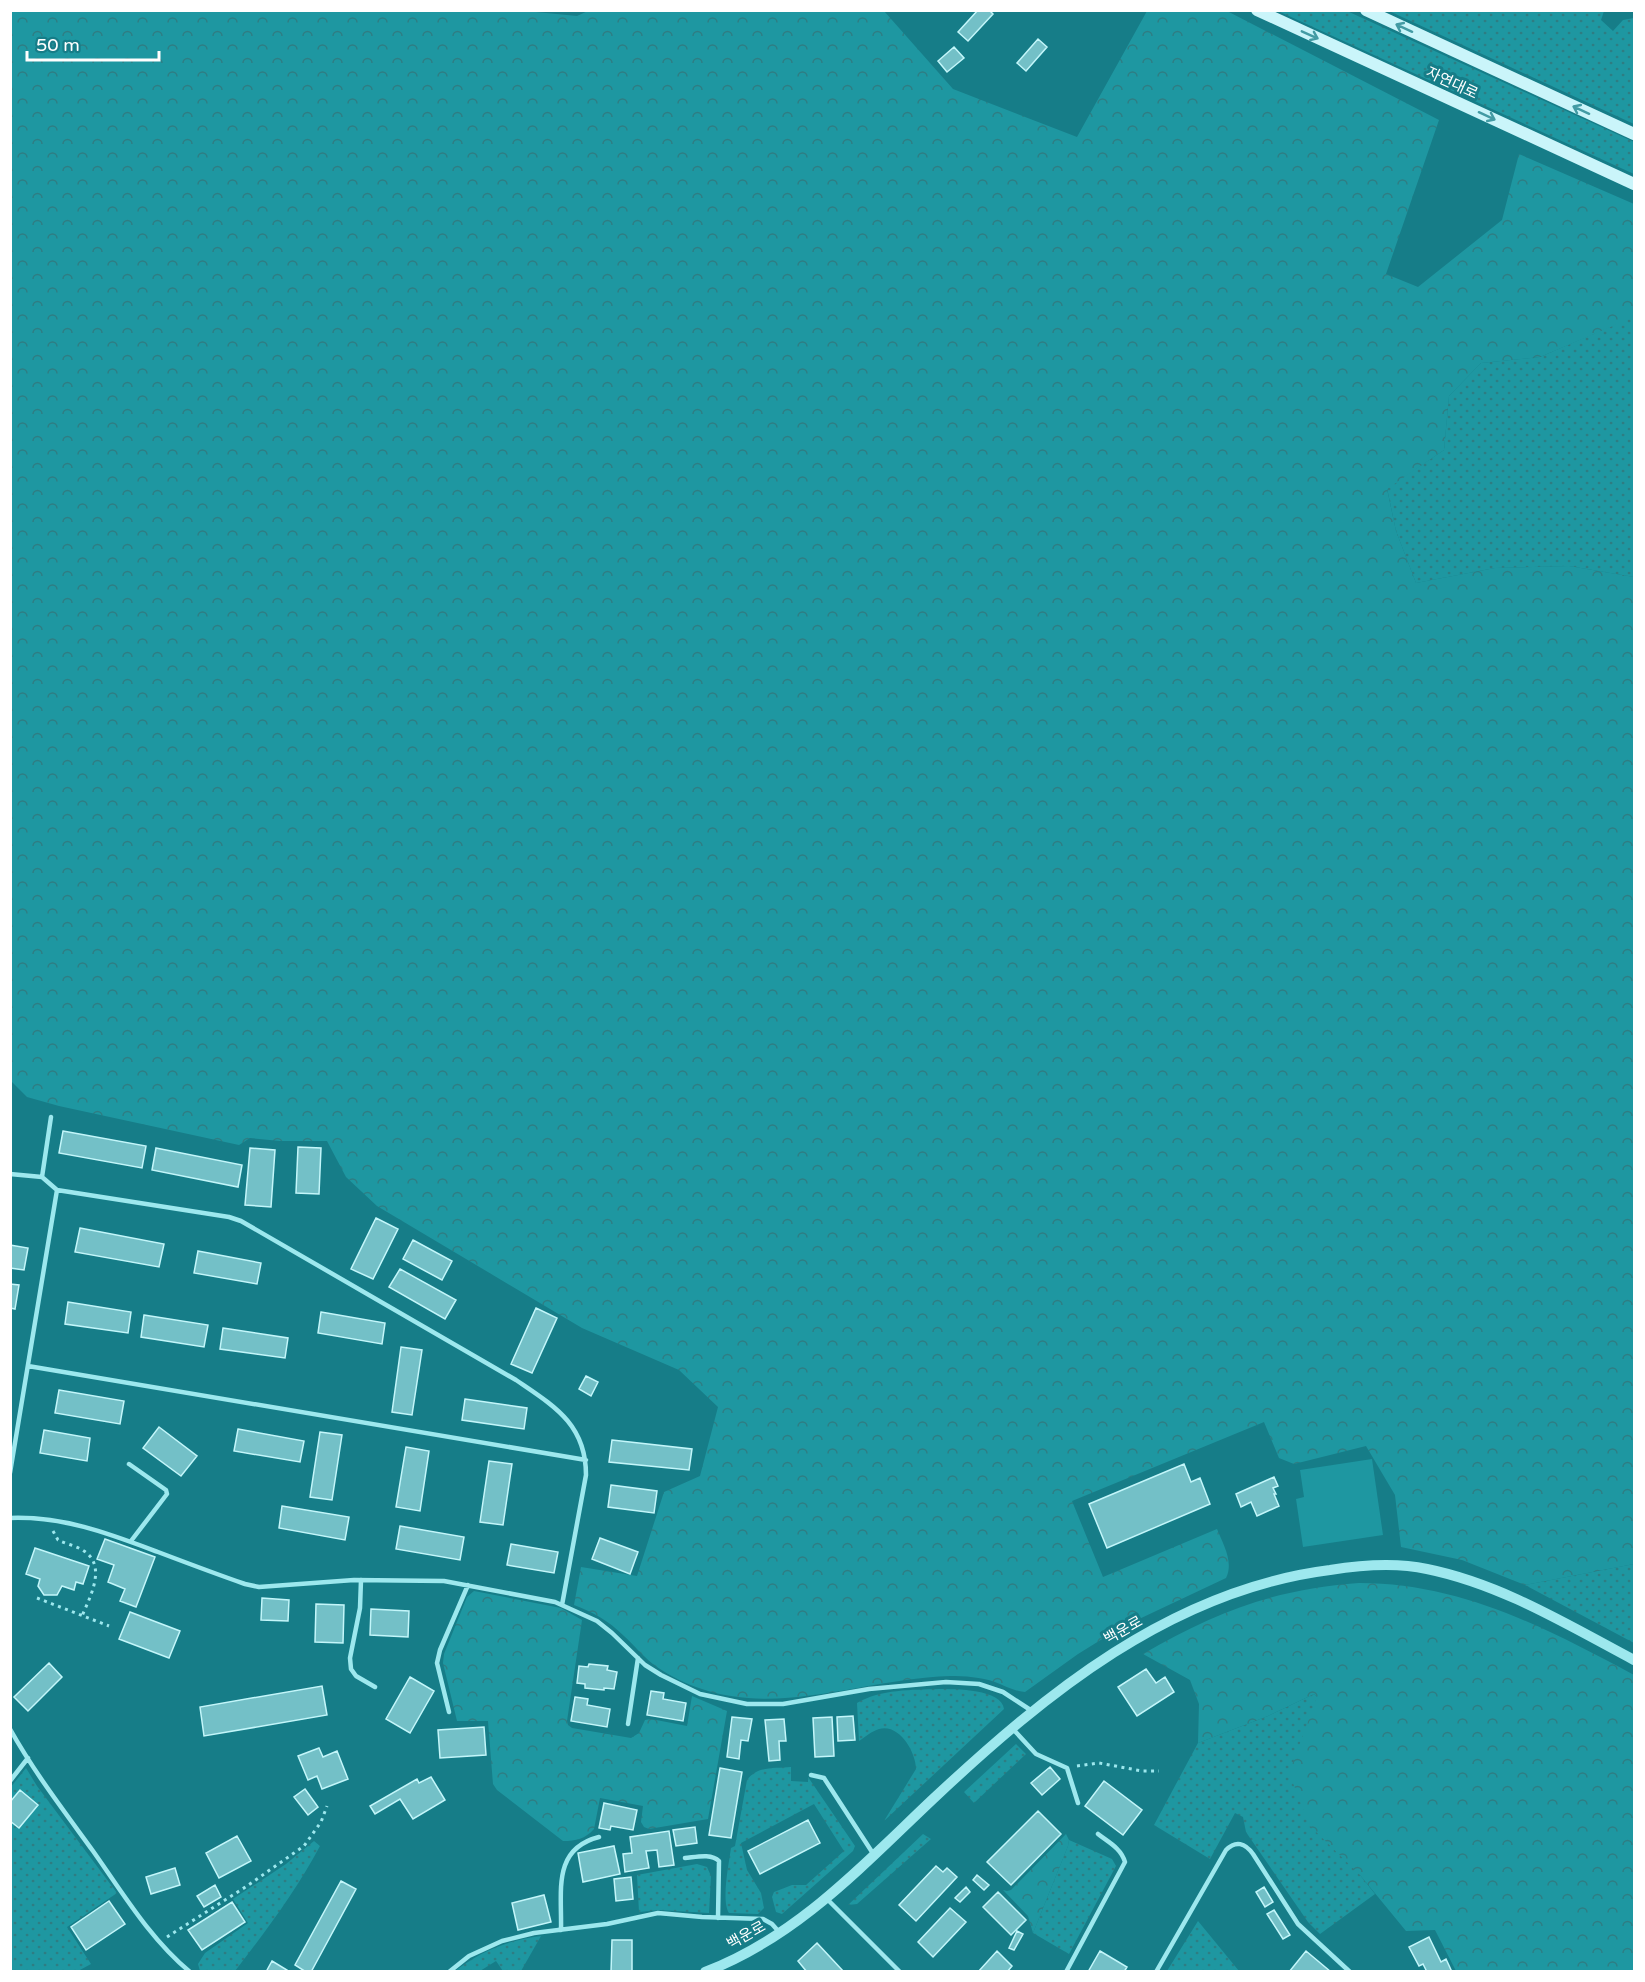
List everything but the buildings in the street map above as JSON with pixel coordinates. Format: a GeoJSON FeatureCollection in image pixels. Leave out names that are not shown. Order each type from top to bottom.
{"type":"FeatureCollection","features":[{"type":"Feature","properties":{"kind":"main road","name":"자연대로"},"geometry":{"type":"LineString","coordinates":[[1257,10],[1635,184]]}},
{"type":"Feature","properties":{"kind":"main road","name":"자연대로"},"geometry":{"type":"LineString","coordinates":[[1366,10],[1635,134]]}},
{"type":"Feature","properties":{"kind":"street","name":"백운로"},"geometry":{"type":"LineString","coordinates":[[705,1971],[742,1956],[780,1933],[827,1899],[1012,1728],[1102,1659],[1197,1608],[1251,1587],[1276,1580],[1350,1567],[1425,1568],[1487,1587],[1527,1604],[1635,1660]]}},
{"type":"Feature","properties":{"kind":"lane"},"geometry":{"type":"LineString","coordinates":[[42,1177],[51,1117]]}},
{"type":"Feature","properties":{"kind":"lane"},"geometry":{"type":"LineString","coordinates":[[10,1174],[42,1177],[57,1190],[229,1217],[251,1226],[516,1380],[548,1402],[566,1418],[577,1432],[584,1446],[586,1460],[586,1475],[562,1605]]}},
{"type":"Feature","properties":{"kind":"lane"},"geometry":{"type":"LineString","coordinates":[[10,1473],[57,1190]]}},
{"type":"Feature","properties":{"kind":"lane"},"geometry":{"type":"LineString","coordinates":[[28,1366],[586,1460]]}},
{"type":"Feature","properties":{"kind":"lane"},"geometry":{"type":"LineString","coordinates":[[129,1464],[166,1490],[167,1494],[130,1541]]}},
{"type":"Feature","properties":{"kind":"lane"},"geometry":{"type":"LineString","coordinates":[[10,1518],[55,1520],[82,1525],[259,1587],[320,1581],[444,1581],[555,1602],[597,1621],[661,1676],[700,1694],[747,1704],[783,1704],[869,1689],[946,1682],[979,1684],[1003,1692],[1032,1711]]}},
{"type":"Feature","properties":{"kind":"lane"},"geometry":{"type":"LineString","coordinates":[[361,1580],[360,1608],[350,1658],[351,1669],[356,1676],[375,1688]]}},
{"type":"Feature","properties":{"kind":"lane"},"geometry":{"type":"LineString","coordinates":[[449,1712],[437,1663],[440,1650],[468,1584]]}},
{"type":"Feature","properties":{"kind":"lane"},"geometry":{"type":"LineString","coordinates":[[628,1724],[638,1658]]}},
{"type":"Feature","properties":{"kind":"lane"},"geometry":{"type":"LineString","coordinates":[[1012,1728],[1035,1754],[1067,1768],[1078,1803]]}},
{"type":"Feature","properties":{"kind":"lane"},"geometry":{"type":"LineString","coordinates":[[10,1729],[137,1914],[190,1971]]}},
{"type":"Feature","properties":{"kind":"lane"},"geometry":{"type":"LineString","coordinates":[[10,1781],[28,1758]]}},
{"type":"Feature","properties":{"kind":"lane"},"geometry":{"type":"LineString","coordinates":[[811,1775],[824,1778],[874,1855]]}},
{"type":"Feature","properties":{"kind":"lane"},"geometry":{"type":"LineString","coordinates":[[1066,1971],[1125,1862],[1118,1849],[1098,1834]]}},
{"type":"Feature","properties":{"kind":"lane"},"geometry":{"type":"LineString","coordinates":[[561,1930],[562,1879],[569,1854],[586,1840],[599,1837]]}},
{"type":"Feature","properties":{"kind":"lane"},"geometry":{"type":"LineString","coordinates":[[1156,1971],[1222,1856],[1230,1846],[1240,1843],[1253,1854],[1298,1924],[1350,1971]]}},
{"type":"Feature","properties":{"kind":"lane"},"geometry":{"type":"LineString","coordinates":[[685,1858],[710,1856],[719,1861],[718,1918]]}},
{"type":"Feature","properties":{"kind":"lane"},"geometry":{"type":"LineString","coordinates":[[827,1899],[900,1971]]}},
{"type":"Feature","properties":{"kind":"lane"},"geometry":{"type":"LineString","coordinates":[[449,1971],[469,1956],[502,1941],[534,1933],[607,1924],[658,1914],[763,1919],[772,1924],[780,1933]]}},
{"type":"Feature","properties":{"kind":"path"},"geometry":{"type":"LineString","coordinates":[[55,1520],[53,1532],[55,1537],[84,1551],[94,1565],[94,1587],[82,1616]]}},
{"type":"Feature","properties":{"kind":"path"},"geometry":{"type":"LineString","coordinates":[[37,1598],[109,1626]]}},
{"type":"Feature","properties":{"kind":"path"},"geometry":{"type":"LineString","coordinates":[[1067,1768],[1099,1763],[1142,1771],[1158,1771]]}},
{"type":"Feature","properties":{"kind":"path"},"geometry":{"type":"LineString","coordinates":[[160,1941],[298,1851],[314,1835],[327,1806]]}},
{"type":"Feature","properties":{"kind":"green space"},"geometry":{"type":"Polygon","coordinates":[[[515,10],[577,16],[590,10],[884,11],[953,89],[1077,137],[1147,11],[1227,11],[1439,120],[1386,274],[1418,287],[1502,220],[1519,154],[1634,204],[1634,317],[1540,357],[1481,363],[1449,396],[1444,450],[1387,489],[1396,531],[1416,583],[1495,568],[1569,566],[1634,577],[1634,1564],[1525,1585],[1462,1560],[1401,1547],[1395,1495],[1366,1446],[1294,1464],[1279,1458],[1264,1422],[1072,1501],[1103,1577],[1217,1529],[1227,1553],[1228,1572],[1226,1578],[1120,1628],[1078,1654],[1025,1692],[984,1679],[950,1676],[763,1699],[732,1696],[702,1689],[662,1670],[648,1660],[613,1626],[574,1605],[581,1567],[637,1576],[664,1492],[700,1476],[718,1407],[679,1370],[582,1328],[377,1206],[346,1177],[327,1141],[280,1141],[250,1138],[239,1145],[59,1106],[27,1097],[11,1081],[11,11],[515,10]]]}},
{"type":"Feature","properties":{"kind":"green space"},"geometry":{"type":"Polygon","coordinates":[[[1278,11],[1347,11],[1634,142],[1634,174],[1278,11]]]}},
{"type":"Feature","properties":{"kind":"green space"},"geometry":{"type":"Polygon","coordinates":[[[1389,11],[1604,11],[1601,20],[1613,31],[1623,20],[1634,18],[1634,124],[1389,11]]]}},
{"type":"Feature","properties":{"kind":"green space"},"geometry":{"type":"Polygon","coordinates":[[[1634,317],[1634,577],[1569,566],[1495,568],[1416,583],[1396,531],[1387,488],[1444,450],[1449,396],[1481,363],[1540,357],[1634,317]]]}},
{"type":"Feature","properties":{"kind":"green space"},"geometry":{"type":"Polygon","coordinates":[[[1372,1459],[1383,1535],[1303,1547],[1296,1499],[1304,1497],[1300,1470],[1372,1459]]]}},
{"type":"Feature","properties":{"kind":"green space"},"geometry":{"type":"Polygon","coordinates":[[[1634,1564],[1634,1643],[1525,1585],[1634,1564]]]}},
{"type":"Feature","properties":{"kind":"green space"},"geometry":{"type":"Polygon","coordinates":[[[1359,1583],[1396,1585],[1433,1591],[1502,1611],[1634,1675],[1634,1971],[1456,1971],[1435,1930],[1406,1931],[1360,1875],[1310,1826],[1289,1773],[1317,1697],[1314,1694],[1268,1716],[1198,1743],[1199,1704],[1190,1680],[1143,1654],[1196,1626],[1247,1605],[1300,1591],[1359,1583]]]}},
{"type":"Feature","properties":{"kind":"green space"},"geometry":{"type":"Polygon","coordinates":[[[474,1591],[561,1608],[582,1620],[567,1721],[572,1728],[631,1738],[639,1733],[645,1720],[651,1719],[687,1726],[692,1696],[727,1711],[708,1819],[649,1829],[641,1822],[643,1806],[600,1798],[594,1829],[580,1839],[563,1841],[497,1790],[493,1784],[488,1721],[457,1721],[443,1663],[444,1654],[467,1597],[474,1591]]]}},
{"type":"Feature","properties":{"kind":"green space"},"geometry":{"type":"Polygon","coordinates":[[[939,1689],[966,1690],[987,1694],[1001,1702],[1004,1709],[884,1821],[916,1769],[915,1762],[910,1747],[893,1730],[879,1729],[859,1741],[857,1703],[886,1693],[939,1689]]]}},
{"type":"Feature","properties":{"kind":"green space"},"geometry":{"type":"Polygon","coordinates":[[[1314,1694],[1317,1697],[1360,1875],[1375,1894],[1320,1934],[1308,1922],[1246,1832],[1243,1817],[1235,1813],[1210,1859],[1154,1825],[1198,1743],[1268,1716],[1314,1694]]]}},
{"type":"Feature","properties":{"kind":"green space"},"geometry":{"type":"Polygon","coordinates":[[[1016,1744],[1026,1754],[974,1803],[964,1792],[1016,1744]]]}},
{"type":"Feature","properties":{"kind":"green space"},"geometry":{"type":"Polygon","coordinates":[[[791,1767],[791,1781],[808,1782],[808,1777],[855,1846],[853,1851],[782,1914],[776,1912],[772,1897],[774,1892],[792,1885],[806,1885],[844,1851],[814,1804],[741,1843],[747,1870],[761,1893],[764,1908],[758,1914],[729,1913],[726,1900],[727,1872],[731,1848],[735,1846],[747,1780],[751,1775],[762,1770],[791,1767]]]}},
{"type":"Feature","properties":{"kind":"green space"},"geometry":{"type":"Polygon","coordinates":[[[26,1768],[117,1893],[67,1927],[91,1964],[78,1971],[11,1971],[10,1788],[26,1768]]]}},
{"type":"Feature","properties":{"kind":"green space"},"geometry":{"type":"Polygon","coordinates":[[[923,1834],[931,1839],[857,1904],[848,1905],[923,1834]]]}},
{"type":"Feature","properties":{"kind":"green space"},"geometry":{"type":"Polygon","coordinates":[[[1066,1834],[1069,1840],[1068,1846],[1033,1933],[1028,1916],[1003,1890],[1011,1890],[1066,1834]]]}},
{"type":"Feature","properties":{"kind":"green space"},"geometry":{"type":"Polygon","coordinates":[[[1069,1840],[1112,1859],[1116,1866],[1069,1954],[1033,1933],[1069,1840]]]}},
{"type":"Feature","properties":{"kind":"green space"},"geometry":{"type":"Polygon","coordinates":[[[314,1841],[320,1846],[301,1879],[235,1971],[200,1971],[198,1964],[205,1953],[248,1923],[233,1899],[286,1864],[314,1841]]]}},
{"type":"Feature","properties":{"kind":"green space"},"geometry":{"type":"Polygon","coordinates":[[[697,1864],[707,1867],[711,1876],[709,1913],[659,1910],[639,1912],[637,1875],[697,1864]]]}},
{"type":"Feature","properties":{"kind":"green space"},"geometry":{"type":"Polygon","coordinates":[[[1198,1921],[1239,1971],[1167,1971],[1198,1921]]]}},
{"type":"Feature","properties":{"kind":"green space"},"geometry":{"type":"Polygon","coordinates":[[[541,1936],[521,1971],[503,1971],[496,1961],[480,1971],[454,1972],[474,1958],[495,1948],[518,1940],[541,1936]]]}}]}
